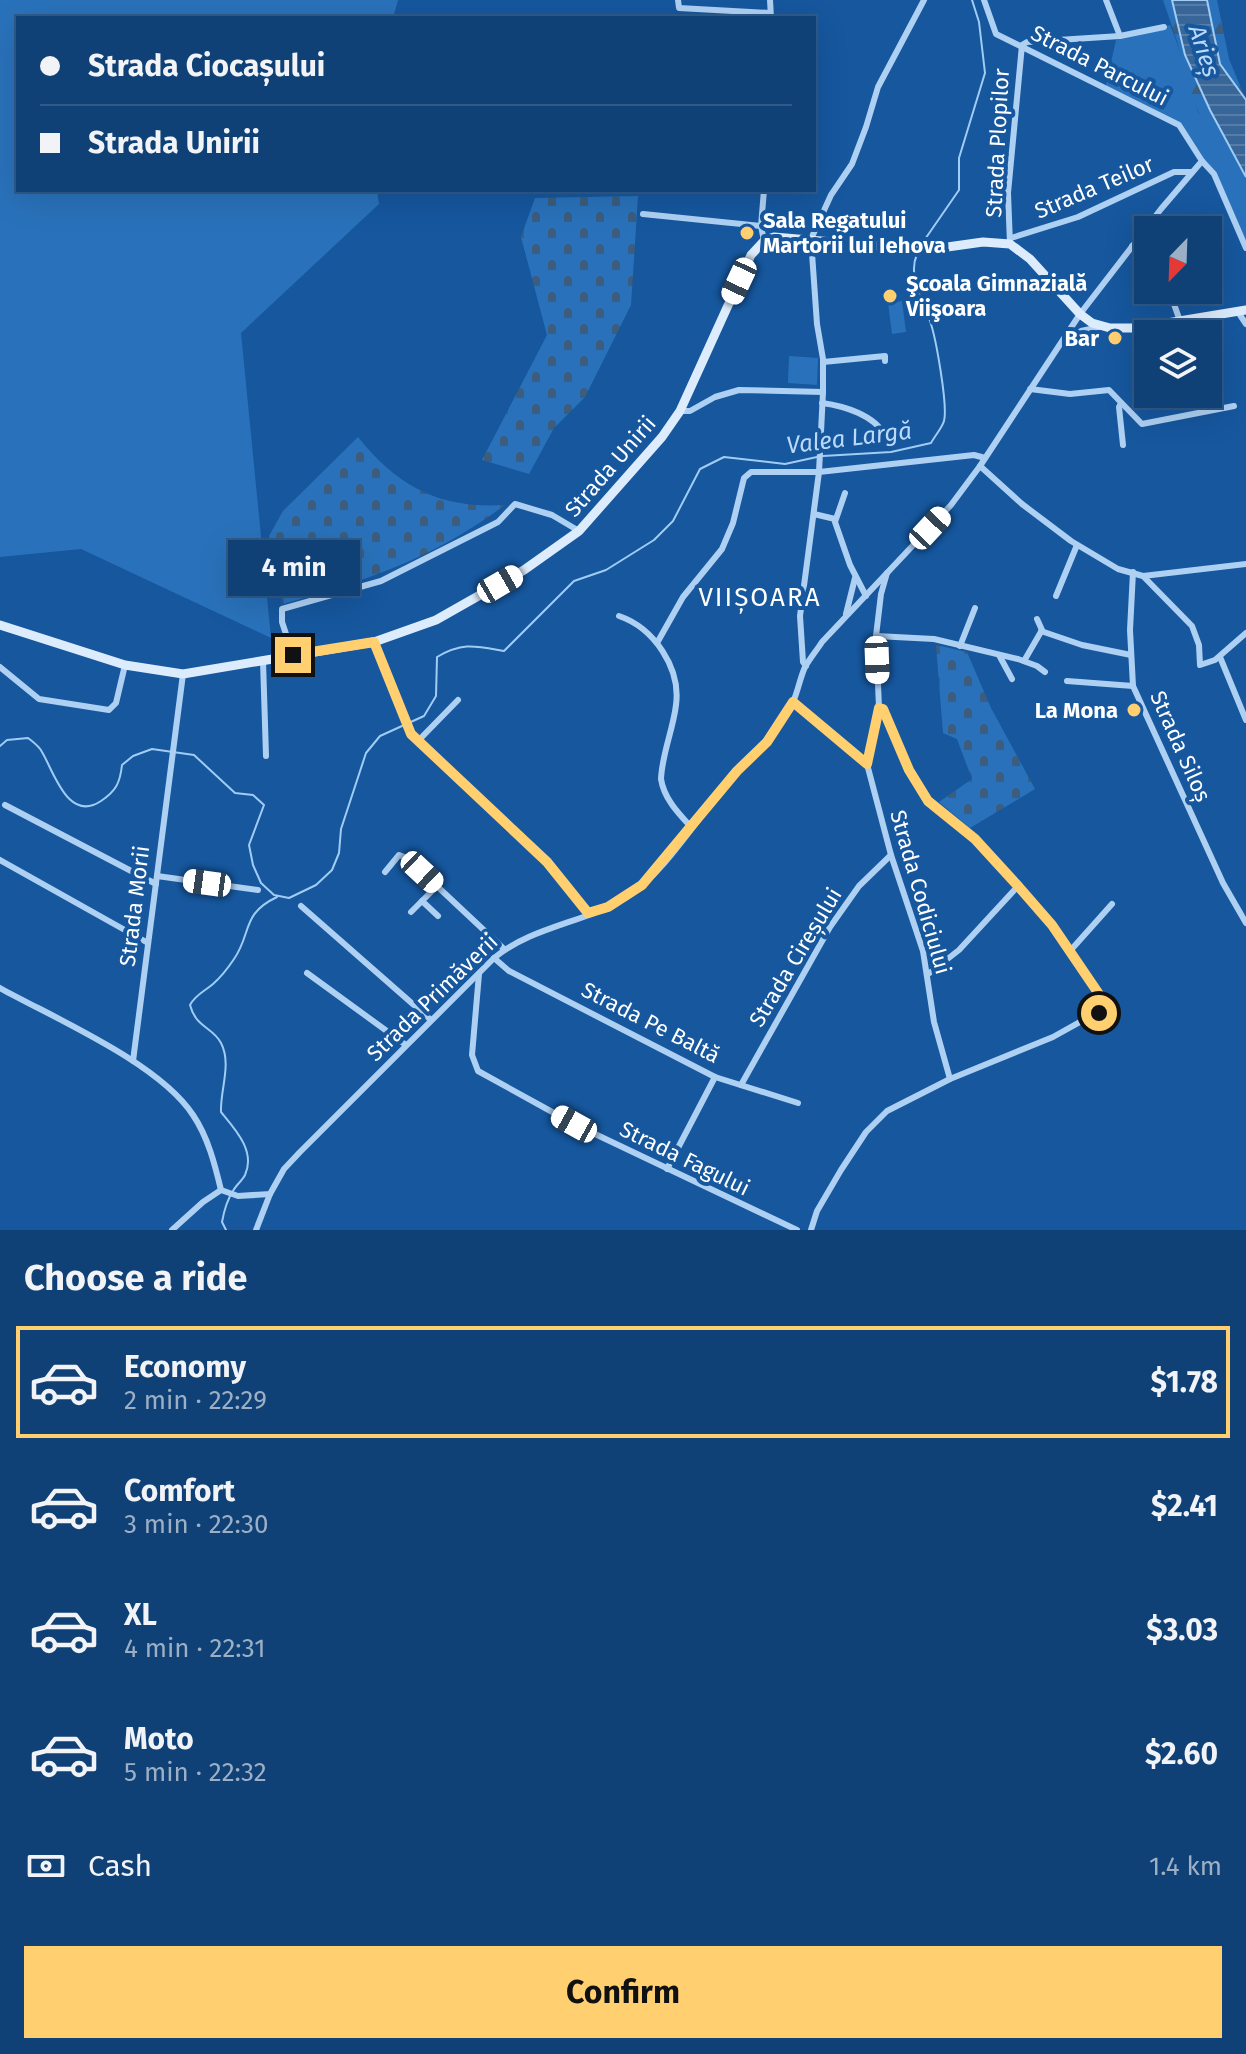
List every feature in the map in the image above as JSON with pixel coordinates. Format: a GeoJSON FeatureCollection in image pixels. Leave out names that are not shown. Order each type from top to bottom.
{"type":"FeatureCollection","features":[{"type":"Feature","properties":{"kind":"main road"},"geometry":{"type":"LineString","coordinates":[[764,241],[774,237],[811,239],[926,250],[1010,241],[1080,314],[1100,327],[1134,328]]}},
{"type":"Feature","properties":{"kind":"main road","name":"Strada Unirii"},"geometry":{"type":"LineString","coordinates":[[0,625],[125,665],[183,674],[374,642],[436,620],[524,570],[579,531],[662,437],[680,411],[751,255],[764,241]]}},
{"type":"Feature","properties":{"kind":"main road"},"geometry":{"type":"LineString","coordinates":[[1186,320],[1242,311]]}},
{"type":"Feature","properties":{"kind":"street"},"geometry":{"type":"LineString","coordinates":[[678,0],[679,8],[770,16],[770,0]]}},
{"type":"Feature","properties":{"kind":"street"},"geometry":{"type":"LineString","coordinates":[[806,666],[803,662],[800,616],[819,468],[823,392],[811,239],[831,195],[852,164],[878,87],[924,0]]}},
{"type":"Feature","properties":{"kind":"street","name":"Strada Parcului"},"geometry":{"type":"LineString","coordinates":[[984,0],[996,34],[1179,125],[1214,174],[1246,248]]}},
{"type":"Feature","properties":{"kind":"street"},"geometry":{"type":"LineString","coordinates":[[1106,0],[1120,36]]}},
{"type":"Feature","properties":{"kind":"street"},"geometry":{"type":"LineString","coordinates":[[1022,45],[1027,42],[1120,36],[1164,27]]}},
{"type":"Feature","properties":{"kind":"street","name":"Strada Plopilor"},"geometry":{"type":"LineString","coordinates":[[1010,241],[1008,193],[1022,45]]}},
{"type":"Feature","properties":{"kind":"street","name":"Strada Primăverii"},"geometry":{"type":"LineString","coordinates":[[256,1230],[284,1169],[504,949],[542,930],[608,907],[642,885],[737,771],[767,742],[793,702],[806,666],[822,642],[951,505],[1080,314],[1202,161]]}},
{"type":"Feature","properties":{"kind":"street","name":"Strada Teilor"},"geometry":{"type":"LineString","coordinates":[[1010,241],[1078,217],[1174,172],[1192,172]]}},
{"type":"Feature","properties":{"kind":"street"},"geometry":{"type":"LineString","coordinates":[[764,192],[761,226],[764,241]]}},
{"type":"Feature","properties":{"kind":"street"},"geometry":{"type":"LineString","coordinates":[[643,214],[761,226]]}},
{"type":"Feature","properties":{"kind":"street"},"geometry":{"type":"LineString","coordinates":[[1242,311],[1246,324]]}},
{"type":"Feature","properties":{"kind":"street"},"geometry":{"type":"LineString","coordinates":[[1063,342],[1081,331],[1100,327]]}},
{"type":"Feature","properties":{"kind":"street"},"geometry":{"type":"LineString","coordinates":[[823,362],[885,356],[885,361]]}},
{"type":"Feature","properties":{"kind":"street"},"geometry":{"type":"LineString","coordinates":[[1030,389],[1070,394],[1109,390],[1142,424],[1234,406]]}},
{"type":"Feature","properties":{"kind":"street"},"geometry":{"type":"LineString","coordinates":[[680,411],[690,411],[715,397],[739,390],[823,392]]}},
{"type":"Feature","properties":{"kind":"street"},"geometry":{"type":"LineString","coordinates":[[822,403],[874,421],[885,436]]}},
{"type":"Feature","properties":{"kind":"street"},"geometry":{"type":"LineString","coordinates":[[1121,403],[1123,445]]}},
{"type":"Feature","properties":{"kind":"street"},"geometry":{"type":"LineString","coordinates":[[657,643],[683,597],[722,549],[733,523],[746,475],[751,472],[974,455],[985,458]]}},
{"type":"Feature","properties":{"kind":"street"},"geometry":{"type":"LineString","coordinates":[[980,466],[1022,504],[1077,545],[1118,569],[1143,576],[1192,626],[1199,645],[1200,665],[1220,657],[1246,633]]}},
{"type":"Feature","properties":{"kind":"street"},"geometry":{"type":"LineString","coordinates":[[845,493],[835,519],[866,596]]}},
{"type":"Feature","properties":{"kind":"street"},"geometry":{"type":"LineString","coordinates":[[293,655],[282,622],[282,609],[381,581],[498,522],[515,504],[552,515],[579,531]]}},
{"type":"Feature","properties":{"kind":"street"},"geometry":{"type":"LineString","coordinates":[[814,514],[835,519]]}},
{"type":"Feature","properties":{"kind":"street"},"geometry":{"type":"LineString","coordinates":[[1056,596],[1077,545]]}},
{"type":"Feature","properties":{"kind":"street"},"geometry":{"type":"LineString","coordinates":[[1143,576],[1246,564]]}},
{"type":"Feature","properties":{"kind":"street","name":"Strada Siloș"},"geometry":{"type":"LineString","coordinates":[[1133,572],[1133,686],[1223,883],[1246,923]]}},
{"type":"Feature","properties":{"kind":"street","name":"Strada Codiciului"},"geometry":{"type":"LineString","coordinates":[[887,573],[876,636],[879,708],[867,764],[891,855],[923,951],[934,1022],[950,1079]]}},
{"type":"Feature","properties":{"kind":"street"},"geometry":{"type":"LineString","coordinates":[[845,617],[856,577]]}},
{"type":"Feature","properties":{"kind":"street"},"geometry":{"type":"LineString","coordinates":[[960,646],[975,608]]}},
{"type":"Feature","properties":{"kind":"street"},"geometry":{"type":"LineString","coordinates":[[619,616],[637,625],[657,643],[675,677],[677,704],[662,767],[662,789],[692,828]]}},
{"type":"Feature","properties":{"kind":"street"},"geometry":{"type":"LineString","coordinates":[[1024,661],[1042,628],[1037,619]]}},
{"type":"Feature","properties":{"kind":"street"},"geometry":{"type":"LineString","coordinates":[[1041,631],[1082,645],[1131,655]]}},
{"type":"Feature","properties":{"kind":"street"},"geometry":{"type":"LineString","coordinates":[[876,636],[934,639],[1024,661],[1045,672]]}},
{"type":"Feature","properties":{"kind":"street"},"geometry":{"type":"LineString","coordinates":[[374,642],[409,732],[547,862],[588,913]]}},
{"type":"Feature","properties":{"kind":"street"},"geometry":{"type":"LineString","coordinates":[[999,655],[1012,679]]}},
{"type":"Feature","properties":{"kind":"street"},"geometry":{"type":"LineString","coordinates":[[1220,657],[1246,720]]}},
{"type":"Feature","properties":{"kind":"street"},"geometry":{"type":"LineString","coordinates":[[263,661],[266,756]]}},
{"type":"Feature","properties":{"kind":"street"},"geometry":{"type":"LineString","coordinates":[[0,667],[39,699],[109,710],[116,703],[125,665]]}},
{"type":"Feature","properties":{"kind":"street","name":"Strada Morii"},"geometry":{"type":"LineString","coordinates":[[133,1061],[183,674]]}},
{"type":"Feature","properties":{"kind":"street"},"geometry":{"type":"LineString","coordinates":[[1067,681],[1133,686]]}},
{"type":"Feature","properties":{"kind":"street"},"geometry":{"type":"LineString","coordinates":[[418,741],[458,700]]}},
{"type":"Feature","properties":{"kind":"street"},"geometry":{"type":"LineString","coordinates":[[793,702],[867,764]]}},
{"type":"Feature","properties":{"kind":"street"},"geometry":{"type":"LineString","coordinates":[[811,1230],[817,1211],[858,1145],[877,1119],[887,1111],[950,1079],[1053,1037],[1104,1010],[1105,1003],[1052,925],[1018,886],[975,839],[928,801],[909,770],[883,710],[879,708]]}},
{"type":"Feature","properties":{"kind":"street"},"geometry":{"type":"LineString","coordinates":[[5,805],[156,880],[258,890]]}},
{"type":"Feature","properties":{"kind":"street"},"geometry":{"type":"LineString","coordinates":[[385,872],[401,855],[504,949]]}},
{"type":"Feature","properties":{"kind":"street","name":"Strada Cireșului"},"geometry":{"type":"LineString","coordinates":[[741,1085],[830,927],[851,895],[891,855]]}},
{"type":"Feature","properties":{"kind":"street"},"geometry":{"type":"LineString","coordinates":[[0,860],[148,943]]}},
{"type":"Feature","properties":{"kind":"street"},"geometry":{"type":"LineString","coordinates":[[411,912],[437,886]]}},
{"type":"Feature","properties":{"kind":"street"},"geometry":{"type":"LineString","coordinates":[[927,975],[959,950],[1018,886]]}},
{"type":"Feature","properties":{"kind":"street"},"geometry":{"type":"LineString","coordinates":[[422,901],[438,916]]}},
{"type":"Feature","properties":{"kind":"street"},"geometry":{"type":"LineString","coordinates":[[1070,951],[1112,904]]}},
{"type":"Feature","properties":{"kind":"street"},"geometry":{"type":"LineString","coordinates":[[301,906],[431,1020]]}},
{"type":"Feature","properties":{"kind":"street","name":"Strada Pe Baltă"},"geometry":{"type":"LineString","coordinates":[[494,958],[509,971],[715,1077],[798,1103]]}},
{"type":"Feature","properties":{"kind":"street"},"geometry":{"type":"LineString","coordinates":[[307,973],[406,1045]]}},
{"type":"Feature","properties":{"kind":"street","name":"Strada Fagului"},"geometry":{"type":"LineString","coordinates":[[479,973],[472,1055],[478,1071],[574,1124],[797,1230]]}},
{"type":"Feature","properties":{"kind":"street"},"geometry":{"type":"LineString","coordinates":[[0,988],[133,1061],[179,1096],[195,1118],[228,1192]]}},
{"type":"Feature","properties":{"kind":"street"},"geometry":{"type":"LineString","coordinates":[[667,1169],[715,1077]]}},
{"type":"Feature","properties":{"kind":"street"},"geometry":{"type":"LineString","coordinates":[[172,1230],[203,1202],[228,1192],[270,1194]]}},
{"type":"Feature","properties":{"kind":"green space"},"geometry":{"type":"Polygon","coordinates":[[[0,0],[398,0],[394,16],[16,16],[16,192],[377,192],[379,204],[241,333],[271,638],[81,549],[0,557],[0,0]]]}},
{"type":"Feature","properties":{"kind":"green space"},"geometry":{"type":"Polygon","coordinates":[[[1163,0],[1172,0],[1185,55],[1210,110],[1200,115],[1190,94],[1163,0]]]}},
{"type":"Feature","properties":{"kind":"green space"},"geometry":{"type":"Polygon","coordinates":[[[1207,0],[1217,0],[1229,59],[1246,100],[1220,64],[1207,0]]]}},
{"type":"Feature","properties":{"kind":"green space"},"geometry":{"type":"Polygon","coordinates":[[[1170,25],[1199,114],[1210,110],[1246,177],[1246,249],[1214,177],[1179,127],[1105,89],[1116,40],[1170,25]]]}},
{"type":"Feature","properties":{"kind":"green space"},"geometry":{"type":"Polygon","coordinates":[[[638,196],[631,305],[585,397],[554,428],[529,474],[482,460],[547,335],[521,237],[535,198],[638,196]]]}},
{"type":"Feature","properties":{"kind":"green space"},"geometry":{"type":"Polygon","coordinates":[[[902,301],[906,332],[892,334],[888,303],[902,301]]]}},
{"type":"Feature","properties":{"kind":"green space"},"geometry":{"type":"Polygon","coordinates":[[[789,356],[818,358],[817,385],[788,383],[789,356]]]}},
{"type":"Feature","properties":{"kind":"green space"},"geometry":{"type":"Polygon","coordinates":[[[358,437],[389,469],[422,491],[460,503],[505,505],[425,554],[371,577],[283,604],[269,536],[283,511],[358,437]]]}},
{"type":"Feature","properties":{"kind":"green space"},"geometry":{"type":"Polygon","coordinates":[[[936,645],[967,652],[991,708],[1035,789],[970,828],[939,802],[972,779],[957,739],[943,733],[936,645]]]}},
{"type":"Feature","properties":{"kind":"water","name":"Arieș"},"geometry":{"type":"Polygon","coordinates":[[[1172,0],[1207,0],[1220,64],[1246,100],[1246,177],[1185,55],[1172,0]]]}},
{"type":"Feature","properties":{"kind":"waterway","name":"Valea Largă"},"geometry":{"type":"LineString","coordinates":[[921,245],[959,190],[959,158],[985,73],[979,22],[972,0]]}},
{"type":"Feature","properties":{"kind":"waterway","name":"Valea Largă"},"geometry":{"type":"LineString","coordinates":[[823,456],[891,452],[931,443],[943,424],[945,413],[938,356],[930,321],[915,280],[917,254]]}},
{"type":"Feature","properties":{"kind":"waterway","name":"Valea Largă"},"geometry":{"type":"LineString","coordinates":[[0,746],[7,740],[28,738],[41,750],[57,782],[71,800],[89,806],[114,790],[122,765],[133,756],[152,749],[194,755],[235,793],[253,795],[264,805],[249,845],[253,865],[261,883],[274,895],[289,898],[316,885],[332,870],[339,853],[341,829],[366,753],[380,736],[424,716],[436,696],[437,657],[469,646],[504,651],[574,581],[606,570],[654,540],[673,521],[700,469],[724,457],[785,464],[817,457]]}},
{"type":"Feature","properties":{"kind":"waterway"},"geometry":{"type":"LineString","coordinates":[[226,1230],[222,1222],[225,1210],[231,1194],[245,1175],[248,1157],[242,1141],[221,1112],[226,1068],[221,1043],[200,1023],[190,1005],[232,962],[240,950],[252,917],[277,897]]}},
{"type":"Feature","properties":{"kind":"place","name":"Sala Regatului Martorii lui Iehova"},"geometry":{"type":"Point","coordinates":[747,233]}},
{"type":"Feature","properties":{"kind":"place","name":"Şcoala Gimnazială Viişoara"},"geometry":{"type":"Point","coordinates":[890,296]}},
{"type":"Feature","properties":{"kind":"place","name":"Bar"},"geometry":{"type":"Point","coordinates":[1115,338]}},
{"type":"Feature","properties":{"kind":"place","name":"La Mona"},"geometry":{"type":"Point","coordinates":[1134,710]}},
{"type":"Feature","properties":{"kind":"district","name":"VIIȘOARA"},"geometry":{"type":"Point","coordinates":[760,597]}},
{"type":"Feature","properties":{"kind":"route"},"geometry":{"type":"LineString","coordinates":[[293,655],[374,642],[409,732],[547,862],[588,913],[608,907],[642,885],[721,789],[767,742],[793,702],[867,764],[879,708],[883,709],[909,770],[928,801],[975,839],[1052,925],[1105,1003],[1104,1010],[1099,1013]]}}]}
